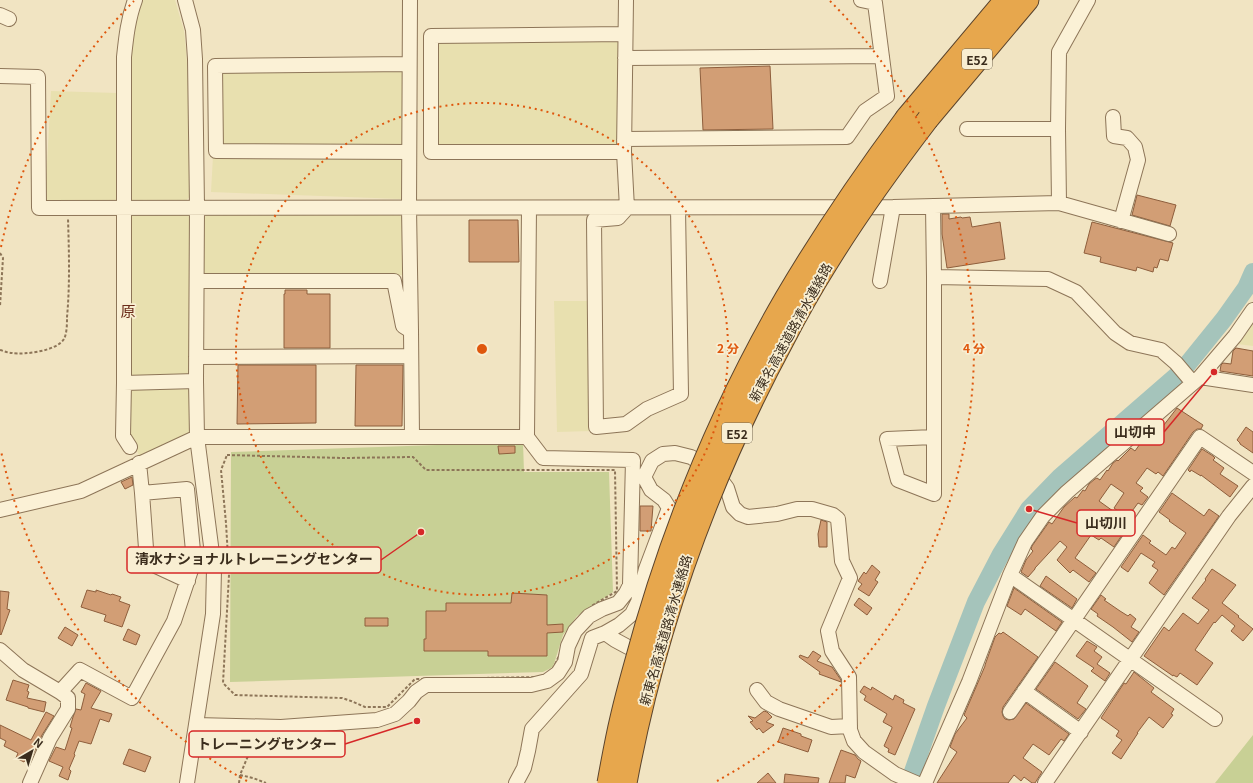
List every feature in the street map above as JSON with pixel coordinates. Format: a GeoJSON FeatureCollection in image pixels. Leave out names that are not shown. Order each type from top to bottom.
{"type":"FeatureCollection","features":[{"type":"Feature","properties":{"kind":"highway","name":"新東名高速道路清水連絡路"},"geometry":{"type":"LineString","coordinates":[[608,783],[621,717],[645,625],[671,546],[707,456],[746,372],[785,300],[859,182],[906,118],[1005,0]]}},
{"type":"Feature","properties":{"kind":"highway","name":"新東名高速道路清水連絡路"},"geometry":{"type":"LineString","coordinates":[[626,783],[647,684],[687,552],[723,462],[761,380],[825,266],[892,167],[928,119],[1028,0]]}},
{"type":"Feature","properties":{"kind":"street"},"geometry":{"type":"LineString","coordinates":[[130,447],[123,436],[124,58],[126,34],[135,0]]}},
{"type":"Feature","properties":{"kind":"street"},"geometry":{"type":"LineString","coordinates":[[185,0],[193,30],[195,59],[197,207],[197,437],[214,568],[213,614],[187,783]]}},
{"type":"Feature","properties":{"kind":"street"},"geometry":{"type":"LineString","coordinates":[[410,0],[409,208],[412,437]]}},
{"type":"Feature","properties":{"kind":"street"},"geometry":{"type":"LineString","coordinates":[[626,0],[624,145],[627,208],[618,218],[594,220],[596,427],[626,424],[646,409],[682,394],[678,208]]}},
{"type":"Feature","properties":{"kind":"street"},"geometry":{"type":"LineString","coordinates":[[625,34],[431,36],[431,152],[847,137],[865,111],[887,96],[875,3],[861,0]]}},
{"type":"Feature","properties":{"kind":"street"},"geometry":{"type":"LineString","coordinates":[[1059,204],[1059,52],[1088,0]]}},
{"type":"Feature","properties":{"kind":"street"},"geometry":{"type":"LineString","coordinates":[[625,58],[882,56]]}},
{"type":"Feature","properties":{"kind":"street"},"geometry":{"type":"LineString","coordinates":[[409,152],[216,151],[215,66],[410,64]]}},
{"type":"Feature","properties":{"kind":"street"},"geometry":{"type":"LineString","coordinates":[[0,76],[38,77],[40,208],[678,208],[893,207],[1059,204],[1169,234]]}},
{"type":"Feature","properties":{"kind":"street"},"geometry":{"type":"LineString","coordinates":[[1113,117],[1114,136],[1127,138],[1135,147],[1138,160],[1121,221]]}},
{"type":"Feature","properties":{"kind":"street"},"geometry":{"type":"LineString","coordinates":[[967,129],[1058,129]]}},
{"type":"Feature","properties":{"kind":"street"},"geometry":{"type":"LineString","coordinates":[[932,206],[934,278],[934,437],[934,494],[898,480],[887,439],[934,437]]}},
{"type":"Feature","properties":{"kind":"street"},"geometry":{"type":"LineString","coordinates":[[880,282],[893,207]]}},
{"type":"Feature","properties":{"kind":"street"},"geometry":{"type":"LineString","coordinates":[[196,725],[281,727],[377,720],[395,714],[416,692],[426,685],[531,684],[547,682],[558,673],[565,662],[568,646],[575,631],[589,616],[618,603],[626,593],[630,584],[638,477],[633,460],[543,458],[527,437],[529,208]]}},
{"type":"Feature","properties":{"kind":"street"},"geometry":{"type":"LineString","coordinates":[[934,278],[1048,279],[1076,292],[1115,333],[1130,343],[1160,350],[1193,379],[1253,385]]}},
{"type":"Feature","properties":{"kind":"street"},"geometry":{"type":"LineString","coordinates":[[197,281],[394,281],[403,326],[411,331]]}},
{"type":"Feature","properties":{"kind":"street"},"geometry":{"type":"LineString","coordinates":[[925,783],[969,682],[1010,575],[1025,542],[1043,516],[1067,492],[1193,379],[1235,336],[1253,310]]}},
{"type":"Feature","properties":{"kind":"street"},"geometry":{"type":"LineString","coordinates":[[196,357],[412,356]]}},
{"type":"Feature","properties":{"kind":"street"},"geometry":{"type":"LineString","coordinates":[[124,383],[196,381]]}},
{"type":"Feature","properties":{"kind":"street"},"geometry":{"type":"LineString","coordinates":[[0,510],[81,491],[197,437],[527,437]]}},
{"type":"Feature","properties":{"kind":"street"},"geometry":{"type":"LineString","coordinates":[[1010,712],[1200,437],[1253,473]]}},
{"type":"Feature","properties":{"kind":"street"},"geometry":{"type":"LineString","coordinates":[[638,477],[652,461],[663,454],[675,453],[691,457],[715,472],[727,488],[733,507],[740,514],[748,517],[777,514],[797,509],[812,509],[833,515],[838,519],[842,561],[850,578],[828,631],[832,651],[849,677],[850,726],[854,741],[864,752],[895,777],[916,783]]}},
{"type":"Feature","properties":{"kind":"street"},"geometry":{"type":"LineString","coordinates":[[139,463],[147,562],[188,581]]}},
{"type":"Feature","properties":{"kind":"street"},"geometry":{"type":"LineString","coordinates":[[516,783],[524,768],[532,728],[581,674],[592,638],[619,626],[632,614],[638,602],[646,569],[669,508],[664,500],[650,490],[638,477]]}},
{"type":"Feature","properties":{"kind":"street"},"geometry":{"type":"LineString","coordinates":[[1046,783],[1229,516],[1253,486]]}},
{"type":"Feature","properties":{"kind":"street"},"geometry":{"type":"LineString","coordinates":[[60,692],[80,670],[132,698],[174,621],[194,561],[187,490],[142,492]]}},
{"type":"Feature","properties":{"kind":"street"},"geometry":{"type":"LineString","coordinates":[[1010,575],[1215,719]]}},
{"type":"Feature","properties":{"kind":"street"},"geometry":{"type":"LineString","coordinates":[[606,632],[615,640],[628,647]]}},
{"type":"Feature","properties":{"kind":"street"},"geometry":{"type":"LineString","coordinates":[[0,650],[23,670],[68,698],[68,709],[50,738],[30,783]]}},
{"type":"Feature","properties":{"kind":"street"},"geometry":{"type":"LineString","coordinates":[[757,690],[766,702],[779,709],[831,726],[850,726]]}},
{"type":"Feature","properties":{"kind":"street"},"geometry":{"type":"LineString","coordinates":[[1024,691],[1081,732]]}},
{"type":"Feature","properties":{"kind":"path"},"geometry":{"type":"LineString","coordinates":[[0,350],[24,354],[56,346],[64,339],[68,310],[68,208]]}},
{"type":"Feature","properties":{"kind":"path"},"geometry":{"type":"LineString","coordinates":[[0,253],[3,258],[0,306]]}},
{"type":"Feature","properties":{"kind":"path"},"geometry":{"type":"LineString","coordinates":[[227,456],[344,458],[413,457],[426,470],[614,470],[617,592],[593,606],[568,636],[552,671],[542,677],[415,679],[387,707],[365,707],[342,698],[236,695],[223,684],[229,575],[226,523],[220,470],[227,456]]}},
{"type":"Feature","properties":{"kind":"path"},"geometry":{"type":"LineString","coordinates":[[239,783],[240,775],[248,756]]}},
{"type":"Feature","properties":{"kind":"path"},"geometry":{"type":"LineString","coordinates":[[240,775],[266,783]]}},
{"type":"Feature","properties":{"kind":"shaded area"},"geometry":{"type":"Polygon","coordinates":[[[139,0],[175,0],[184,31],[189,92],[190,196],[185,202],[129,202],[130,33],[139,0]]]}},
{"type":"Feature","properties":{"kind":"shaded area"},"geometry":{"type":"Polygon","coordinates":[[[435,40],[619,41],[619,144],[617,148],[435,148],[435,40]]]}},
{"type":"Feature","properties":{"kind":"shaded area"},"geometry":{"type":"Polygon","coordinates":[[[403,69],[404,147],[222,148],[221,70],[403,69]]]}},
{"type":"Feature","properties":{"kind":"shaded area"},"geometry":{"type":"Polygon","coordinates":[[[51,91],[117,93],[118,199],[115,204],[49,203],[45,200],[51,91]]]}},
{"type":"Feature","properties":{"kind":"shaded area"},"geometry":{"type":"Polygon","coordinates":[[[213,156],[397,157],[402,161],[401,199],[211,192],[213,156]]]}},
{"type":"Feature","properties":{"kind":"shaded area"},"geometry":{"type":"Polygon","coordinates":[[[132,211],[186,212],[189,216],[190,374],[133,377],[128,374],[127,215],[132,211]]]}},
{"type":"Feature","properties":{"kind":"shaded area"},"geometry":{"type":"Polygon","coordinates":[[[399,214],[404,219],[405,275],[206,276],[202,272],[202,221],[206,215],[399,214]]]}},
{"type":"Feature","properties":{"kind":"shaded area"},"geometry":{"type":"Polygon","coordinates":[[[554,301],[588,301],[591,431],[557,432],[554,301]]]}},
{"type":"Feature","properties":{"kind":"shaded area"},"geometry":{"type":"Polygon","coordinates":[[[1253,322],[1253,346],[1237,344],[1247,333],[1253,322]]]}},
{"type":"Feature","properties":{"kind":"shaded area"},"geometry":{"type":"Polygon","coordinates":[[[187,386],[191,389],[191,430],[187,436],[140,457],[129,435],[128,390],[187,386]]]}},
{"type":"Feature","properties":{"kind":"green space"},"geometry":{"type":"Polygon","coordinates":[[[523,442],[524,472],[609,472],[613,592],[577,616],[563,635],[553,667],[543,672],[230,682],[231,452],[523,442]]]}},
{"type":"Feature","properties":{"kind":"green space"},"geometry":{"type":"Polygon","coordinates":[[[1253,735],[1253,783],[1215,783],[1253,735]]]}},
{"type":"Feature","properties":{"kind":"building"},"geometry":{"type":"Polygon","coordinates":[[[770,66],[773,129],[703,130],[700,68],[770,66]]]}},
{"type":"Feature","properties":{"kind":"building"},"geometry":{"type":"Polygon","coordinates":[[[1137,195],[1176,205],[1170,226],[1132,215],[1137,195]]]}},
{"type":"Feature","properties":{"kind":"building"},"geometry":{"type":"Polygon","coordinates":[[[942,214],[949,214],[949,219],[970,217],[972,227],[1000,222],[1005,259],[947,268],[942,234],[942,214]]]}},
{"type":"Feature","properties":{"kind":"building"},"geometry":{"type":"Polygon","coordinates":[[[469,220],[518,220],[519,262],[469,262],[469,220]]]}},
{"type":"Feature","properties":{"kind":"building"},"geometry":{"type":"Polygon","coordinates":[[[1092,222],[1173,243],[1168,261],[1160,259],[1157,268],[1154,267],[1153,272],[1137,267],[1136,271],[1100,262],[1101,257],[1084,253],[1092,222]]]}},
{"type":"Feature","properties":{"kind":"building"},"geometry":{"type":"Polygon","coordinates":[[[285,290],[307,290],[307,294],[330,294],[330,348],[284,348],[285,290]]]}},
{"type":"Feature","properties":{"kind":"building"},"geometry":{"type":"Polygon","coordinates":[[[1236,348],[1253,351],[1253,376],[1220,371],[1223,363],[1231,364],[1233,351],[1236,348]]]}},
{"type":"Feature","properties":{"kind":"building"},"geometry":{"type":"Polygon","coordinates":[[[238,365],[316,365],[316,423],[237,424],[238,365]]]}},
{"type":"Feature","properties":{"kind":"building"},"geometry":{"type":"Polygon","coordinates":[[[356,365],[403,365],[402,426],[355,426],[356,365]]]}},
{"type":"Feature","properties":{"kind":"building"},"geometry":{"type":"Polygon","coordinates":[[[1177,408],[1203,425],[1201,429],[1197,429],[1193,432],[1163,476],[1158,472],[1156,474],[1147,468],[1136,483],[1143,488],[1140,491],[1148,497],[1142,505],[1138,503],[1127,518],[1114,508],[1124,493],[1111,484],[1099,501],[1113,511],[1103,524],[1117,534],[1127,521],[1130,523],[1114,547],[1101,538],[1099,540],[1091,535],[1075,558],[1096,573],[1089,582],[1073,570],[1070,573],[1057,560],[1067,547],[1060,541],[1028,577],[1021,572],[1026,560],[1033,551],[1031,549],[1032,546],[1049,522],[1052,524],[1064,507],[1075,497],[1077,498],[1083,490],[1085,491],[1089,484],[1095,479],[1097,478],[1100,480],[1113,463],[1117,460],[1118,461],[1131,448],[1135,451],[1152,430],[1156,427],[1160,430],[1177,408]]]}},
{"type":"Feature","properties":{"kind":"building"},"geometry":{"type":"Polygon","coordinates":[[[1246,427],[1253,432],[1253,453],[1240,444],[1237,440],[1246,427]]]}},
{"type":"Feature","properties":{"kind":"building"},"geometry":{"type":"Polygon","coordinates":[[[498,446],[515,446],[515,453],[499,454],[498,446]]]}},
{"type":"Feature","properties":{"kind":"building"},"geometry":{"type":"Polygon","coordinates":[[[1202,449],[1213,456],[1215,458],[1213,460],[1224,468],[1220,474],[1238,486],[1230,497],[1201,475],[1188,470],[1202,449]]]}},
{"type":"Feature","properties":{"kind":"building"},"geometry":{"type":"Polygon","coordinates":[[[132,477],[133,485],[125,489],[121,482],[132,477]]]}},
{"type":"Feature","properties":{"kind":"building"},"geometry":{"type":"Polygon","coordinates":[[[1172,493],[1204,516],[1209,509],[1219,516],[1164,595],[1149,583],[1158,570],[1152,566],[1155,562],[1141,553],[1128,572],[1121,567],[1143,535],[1151,541],[1149,543],[1166,555],[1172,547],[1175,549],[1186,533],[1159,512],[1172,493]]]}},
{"type":"Feature","properties":{"kind":"building"},"geometry":{"type":"Polygon","coordinates":[[[640,506],[653,506],[651,531],[640,531],[640,506]]]}},
{"type":"Feature","properties":{"kind":"building"},"geometry":{"type":"Polygon","coordinates":[[[821,520],[827,522],[827,547],[819,547],[818,534],[821,520]]]}},
{"type":"Feature","properties":{"kind":"building"},"geometry":{"type":"Polygon","coordinates":[[[872,565],[880,572],[875,580],[878,582],[869,596],[858,589],[862,584],[858,581],[864,572],[866,574],[872,565]]]}},
{"type":"Feature","properties":{"kind":"building"},"geometry":{"type":"Polygon","coordinates":[[[1212,569],[1236,585],[1222,603],[1253,629],[1243,641],[1231,631],[1235,626],[1222,615],[1215,623],[1214,622],[1195,650],[1213,663],[1197,685],[1180,673],[1177,677],[1173,676],[1144,656],[1164,627],[1169,631],[1183,613],[1198,624],[1209,610],[1192,598],[1206,580],[1205,579],[1212,569]]]}},
{"type":"Feature","properties":{"kind":"building"},"geometry":{"type":"Polygon","coordinates":[[[1046,576],[1077,599],[1072,608],[1040,586],[1046,576]]]}},
{"type":"Feature","properties":{"kind":"building"},"geometry":{"type":"Polygon","coordinates":[[[1014,588],[1062,622],[1056,631],[1025,609],[1021,615],[1007,606],[1014,588]]]}},
{"type":"Feature","properties":{"kind":"building"},"geometry":{"type":"Polygon","coordinates":[[[87,590],[96,592],[96,590],[121,597],[119,601],[130,605],[122,627],[104,621],[106,615],[81,607],[87,590]]]}},
{"type":"Feature","properties":{"kind":"building"},"geometry":{"type":"Polygon","coordinates":[[[0,591],[9,592],[7,609],[10,610],[1,635],[0,634],[0,591]]]}},
{"type":"Feature","properties":{"kind":"building"},"geometry":{"type":"Polygon","coordinates":[[[512,593],[547,595],[547,625],[563,624],[563,632],[547,633],[547,656],[488,656],[488,651],[424,651],[424,639],[426,639],[426,611],[446,611],[446,603],[511,603],[512,593]]]}},
{"type":"Feature","properties":{"kind":"building"},"geometry":{"type":"Polygon","coordinates":[[[1101,595],[1106,599],[1104,600],[1120,611],[1128,616],[1130,614],[1136,619],[1131,627],[1139,632],[1132,642],[1097,616],[1098,614],[1091,609],[1101,595]]]}},
{"type":"Feature","properties":{"kind":"building"},"geometry":{"type":"Polygon","coordinates":[[[859,598],[872,608],[867,615],[854,605],[859,598]]]}},
{"type":"Feature","properties":{"kind":"building"},"geometry":{"type":"Polygon","coordinates":[[[365,618],[388,618],[388,626],[365,626],[365,618]]]}},
{"type":"Feature","properties":{"kind":"building"},"geometry":{"type":"Polygon","coordinates":[[[65,627],[78,635],[72,646],[58,638],[65,627]]]}},
{"type":"Feature","properties":{"kind":"building"},"geometry":{"type":"Polygon","coordinates":[[[128,629],[140,635],[136,645],[123,640],[128,629]]]}},
{"type":"Feature","properties":{"kind":"building"},"geometry":{"type":"Polygon","coordinates":[[[1003,632],[1038,657],[1003,707],[1003,716],[1005,719],[1014,719],[1026,703],[1069,734],[1064,741],[1061,739],[1049,755],[1033,744],[1023,758],[1042,772],[1035,783],[1032,783],[1024,777],[1021,781],[1014,775],[1008,783],[937,783],[957,752],[950,747],[955,734],[967,718],[964,715],[985,666],[995,637],[999,633],[1001,634],[1003,632]]]}},
{"type":"Feature","properties":{"kind":"building"},"geometry":{"type":"Polygon","coordinates":[[[1087,641],[1097,647],[1094,651],[1102,657],[1097,664],[1110,673],[1105,681],[1091,671],[1094,668],[1076,656],[1087,641]]]}},
{"type":"Feature","properties":{"kind":"building"},"geometry":{"type":"Polygon","coordinates":[[[813,651],[821,656],[817,661],[832,667],[841,682],[819,674],[820,672],[799,657],[800,655],[808,658],[813,651]]]}},
{"type":"Feature","properties":{"kind":"building"},"geometry":{"type":"Polygon","coordinates":[[[1055,662],[1088,686],[1077,703],[1086,709],[1078,719],[1036,689],[1055,662]]]}},
{"type":"Feature","properties":{"kind":"building"},"geometry":{"type":"Polygon","coordinates":[[[1134,672],[1154,688],[1151,692],[1174,709],[1171,714],[1173,715],[1163,728],[1149,717],[1121,759],[1112,753],[1122,740],[1116,736],[1119,731],[1101,718],[1124,683],[1126,684],[1134,672]]]}},
{"type":"Feature","properties":{"kind":"building"},"geometry":{"type":"Polygon","coordinates":[[[13,680],[29,685],[27,698],[46,702],[44,712],[6,700],[13,680]]]}},
{"type":"Feature","properties":{"kind":"building"},"geometry":{"type":"Polygon","coordinates":[[[86,683],[101,691],[91,708],[112,714],[109,722],[100,719],[91,744],[79,741],[69,769],[71,771],[68,780],[59,776],[63,767],[49,761],[56,747],[65,750],[76,709],[81,710],[85,694],[81,692],[86,683]]]}},
{"type":"Feature","properties":{"kind":"building"},"geometry":{"type":"Polygon","coordinates":[[[864,686],[871,690],[872,687],[893,700],[895,695],[904,700],[903,703],[915,709],[895,755],[888,752],[889,749],[884,746],[892,728],[883,722],[887,714],[864,700],[866,696],[860,692],[864,686]]]}},
{"type":"Feature","properties":{"kind":"building"},"geometry":{"type":"Polygon","coordinates":[[[764,711],[772,717],[766,722],[774,725],[763,733],[759,728],[757,730],[750,722],[753,721],[748,716],[755,718],[764,711]]]}},
{"type":"Feature","properties":{"kind":"building"},"geometry":{"type":"Polygon","coordinates":[[[46,712],[54,716],[42,735],[31,759],[27,757],[24,762],[16,758],[18,753],[4,746],[6,741],[0,738],[0,725],[31,740],[46,712]]]}},
{"type":"Feature","properties":{"kind":"building"},"geometry":{"type":"Polygon","coordinates":[[[783,728],[801,734],[801,736],[812,740],[808,752],[778,742],[783,728]]]}},
{"type":"Feature","properties":{"kind":"building"},"geometry":{"type":"Polygon","coordinates":[[[129,749],[151,757],[145,772],[123,764],[129,749]]]}},
{"type":"Feature","properties":{"kind":"building"},"geometry":{"type":"Polygon","coordinates":[[[841,750],[855,755],[861,761],[855,778],[846,775],[845,783],[829,783],[841,750]]]}},
{"type":"Feature","properties":{"kind":"building"},"geometry":{"type":"Polygon","coordinates":[[[768,773],[776,783],[757,783],[768,773]]]}},
{"type":"Feature","properties":{"kind":"building"},"geometry":{"type":"Polygon","coordinates":[[[785,774],[819,778],[818,783],[784,783],[785,774]]]}},
{"type":"Feature","properties":{"kind":"waterway"},"geometry":{"type":"LineString","coordinates":[[909,783],[936,706],[976,602],[1001,554],[1029,509],[1060,477],[1182,371],[1224,319],[1246,288],[1253,272]]}},
{"type":"Feature","properties":{"kind":"place","name":"山切中"},"geometry":{"type":"Point","coordinates":[1214,372]}},
{"type":"Feature","properties":{"kind":"place","name":"山切川"},"geometry":{"type":"Point","coordinates":[1029,509]}},
{"type":"Feature","properties":{"kind":"place","name":"清水ナショナルトレーニングセンター"},"geometry":{"type":"Point","coordinates":[421,532]}},
{"type":"Feature","properties":{"kind":"place","name":"トレーニングセンター"},"geometry":{"type":"Point","coordinates":[417,721]}},
{"type":"Feature","properties":{"kind":"district","name":"原"},"geometry":{"type":"Point","coordinates":[128,310]}}]}
